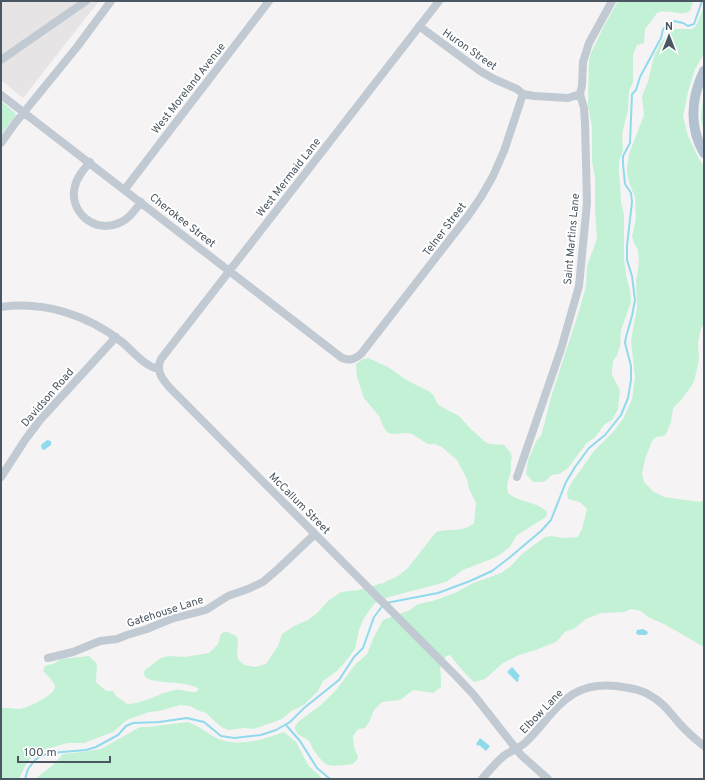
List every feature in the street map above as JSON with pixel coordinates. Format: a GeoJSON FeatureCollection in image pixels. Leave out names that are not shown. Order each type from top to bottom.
{"type":"FeatureCollection","features":[{"type":"Feature","properties":{"kind":"main road"},"geometry":{"type":"LineString","coordinates":[[704,71],[698,84],[693,115],[696,136],[704,153]]}},
{"type":"Feature","properties":{"kind":"street"},"geometry":{"type":"LineString","coordinates":[[1,60],[86,1]]}},
{"type":"Feature","properties":{"kind":"street"},"geometry":{"type":"LineString","coordinates":[[1,143],[77,47],[111,1]]}},
{"type":"Feature","properties":{"kind":"street","name":"West Moreland Avenue"},"geometry":{"type":"LineString","coordinates":[[125,189],[269,1]]}},
{"type":"Feature","properties":{"kind":"street","name":"West Mermaid Lane"},"geometry":{"type":"LineString","coordinates":[[158,369],[161,359],[439,1]]}},
{"type":"Feature","properties":{"kind":"street","name":"Saint Martins Lane"},"geometry":{"type":"LineString","coordinates":[[517,477],[561,348],[579,286],[587,203],[585,123],[584,108],[580,94],[583,62],[586,49],[612,1]]}},
{"type":"Feature","properties":{"kind":"street","name":"Huron Street"},"geometry":{"type":"LineString","coordinates":[[419,26],[480,71],[517,89],[523,94],[568,98],[580,94]]}},
{"type":"Feature","properties":{"kind":"street","name":"Telner Street"},"geometry":{"type":"LineString","coordinates":[[352,360],[361,354],[478,201],[493,176],[504,151],[523,94]]}},
{"type":"Feature","properties":{"kind":"street","name":"Cherokee Street"},"geometry":{"type":"LineString","coordinates":[[1,95],[90,162],[342,358],[352,360]]}},
{"type":"Feature","properties":{"kind":"street"},"geometry":{"type":"LineString","coordinates":[[90,162],[77,180],[74,191],[74,197],[78,210],[86,220],[93,224],[114,225],[120,223],[130,215],[141,202]]}},
{"type":"Feature","properties":{"kind":"street","name":"McCallum Street"},"geometry":{"type":"LineString","coordinates":[[1,307],[32,306],[61,311],[96,325],[116,338],[150,366],[158,369],[162,379],[170,388],[456,676],[473,694],[516,749],[548,779]]}},
{"type":"Feature","properties":{"kind":"street","name":"Davidson Road"},"geometry":{"type":"LineString","coordinates":[[1,477],[36,424],[116,338]]}},
{"type":"Feature","properties":{"kind":"street","name":"Gatehouse Lane"},"geometry":{"type":"LineString","coordinates":[[48,658],[73,652],[100,641],[117,639],[147,630],[172,620],[206,610],[228,596],[263,582],[315,534]]}},
{"type":"Feature","properties":{"kind":"street","name":"Elbow Lane"},"geometry":{"type":"LineString","coordinates":[[482,779],[502,758],[526,742],[554,709],[566,698],[585,689],[603,686],[634,689],[650,695],[661,703],[690,734],[704,746]]}},
{"type":"Feature","properties":{"kind":"shaded area"},"geometry":{"type":"Polygon","coordinates":[[[1,1],[99,1],[23,98],[1,80],[1,1]]]}},
{"type":"Feature","properties":{"kind":"green space"},"geometry":{"type":"Polygon","coordinates":[[[618,1],[693,2],[690,11],[686,13],[666,11],[657,13],[645,29],[644,43],[637,45],[633,55],[633,82],[629,91],[628,110],[622,134],[623,150],[619,161],[621,202],[624,215],[624,258],[631,302],[621,330],[620,346],[613,361],[612,375],[620,390],[618,409],[612,420],[605,424],[595,437],[586,444],[568,468],[559,474],[552,475],[544,482],[533,482],[526,474],[528,460],[537,440],[541,436],[551,397],[579,311],[586,286],[587,266],[597,239],[595,177],[592,161],[592,127],[588,105],[589,60],[604,26],[618,1]]]}},
{"type":"Feature","properties":{"kind":"green space"},"geometry":{"type":"Polygon","coordinates":[[[704,7],[704,54],[695,69],[688,92],[683,117],[688,136],[704,166],[704,323],[698,342],[699,359],[694,382],[682,399],[673,408],[671,422],[666,434],[664,436],[656,437],[652,441],[645,459],[642,474],[644,482],[654,492],[664,497],[700,502],[704,500],[704,647],[666,625],[648,617],[641,611],[631,609],[624,612],[601,613],[586,619],[575,628],[565,632],[556,642],[519,655],[503,663],[485,679],[474,682],[450,655],[446,656],[440,669],[441,687],[433,693],[413,690],[400,700],[382,702],[374,710],[365,728],[358,729],[353,736],[354,747],[358,757],[356,761],[348,765],[328,765],[322,761],[313,750],[309,741],[296,732],[295,727],[298,722],[321,705],[337,689],[355,665],[367,654],[383,620],[410,610],[418,604],[433,601],[457,592],[471,584],[501,573],[511,566],[522,554],[545,537],[578,537],[582,529],[587,509],[580,502],[568,499],[567,493],[570,485],[594,451],[613,432],[623,419],[632,399],[635,377],[631,341],[637,307],[636,281],[639,263],[638,250],[632,236],[636,219],[635,197],[627,174],[627,167],[629,154],[644,115],[642,96],[648,82],[654,56],[660,44],[674,29],[692,29],[696,26],[704,7]]]}},
{"type":"Feature","properties":{"kind":"green space"},"geometry":{"type":"Polygon","coordinates":[[[704,90],[704,134],[701,117],[704,90]]]}},
{"type":"Feature","properties":{"kind":"green space"},"geometry":{"type":"Polygon","coordinates":[[[1,101],[16,115],[1,135],[1,101]]]}},
{"type":"Feature","properties":{"kind":"green space"},"geometry":{"type":"Polygon","coordinates":[[[368,358],[388,367],[408,381],[430,392],[440,406],[459,416],[484,441],[489,444],[504,445],[512,457],[511,470],[507,484],[508,493],[518,499],[539,506],[547,512],[546,517],[517,535],[509,548],[496,557],[463,570],[446,582],[389,597],[374,604],[364,618],[359,630],[355,649],[346,661],[337,671],[323,681],[318,691],[305,704],[290,712],[282,719],[254,729],[244,728],[228,730],[220,726],[206,713],[190,706],[180,705],[159,711],[149,712],[127,720],[113,732],[84,743],[68,743],[46,749],[34,754],[25,766],[19,779],[1,779],[1,708],[24,708],[52,693],[55,686],[43,671],[45,666],[55,663],[61,659],[89,656],[97,664],[96,682],[106,691],[113,691],[116,696],[127,704],[133,704],[175,690],[196,692],[199,689],[186,684],[151,680],[145,677],[145,670],[161,658],[169,656],[185,657],[209,653],[218,644],[221,634],[224,632],[228,632],[236,636],[238,639],[238,659],[244,665],[255,667],[266,664],[278,646],[282,634],[294,626],[308,620],[328,601],[341,592],[358,590],[383,583],[398,576],[408,568],[436,532],[466,528],[474,523],[476,503],[469,489],[467,479],[457,460],[442,447],[435,444],[428,444],[412,434],[392,434],[387,432],[379,416],[364,398],[357,377],[356,364],[363,359],[368,358]]]}},
{"type":"Feature","properties":{"kind":"green space"},"geometry":{"type":"Polygon","coordinates":[[[188,722],[221,740],[239,743],[267,738],[284,732],[296,742],[308,765],[323,779],[35,779],[53,765],[63,754],[101,749],[140,727],[188,722]]]}},
{"type":"Feature","properties":{"kind":"water"},"geometry":{"type":"Polygon","coordinates":[[[47,440],[51,441],[51,445],[44,450],[42,449],[41,445],[47,440]]]}},
{"type":"Feature","properties":{"kind":"water"},"geometry":{"type":"Polygon","coordinates":[[[643,629],[648,633],[646,635],[638,635],[636,633],[637,630],[643,629]]]}},
{"type":"Feature","properties":{"kind":"water"},"geometry":{"type":"Polygon","coordinates":[[[512,667],[520,676],[517,682],[507,672],[512,667]]]}},
{"type":"Feature","properties":{"kind":"water"},"geometry":{"type":"Polygon","coordinates":[[[480,738],[490,746],[486,751],[476,744],[480,738]]]}},
{"type":"Feature","properties":{"kind":"waterway"},"geometry":{"type":"LineString","coordinates":[[386,603],[438,593],[492,571],[509,558],[541,531],[551,520],[566,482],[575,467],[589,448],[605,435],[621,415],[628,398],[631,380],[631,366],[625,343],[635,300],[632,276],[627,260],[627,246],[632,202],[631,193],[625,184],[623,164],[623,156],[630,143],[632,94],[636,90],[640,77],[661,38],[663,29],[674,21],[688,26],[694,24],[702,1]]}},
{"type":"Feature","properties":{"kind":"waterway"},"geometry":{"type":"LineString","coordinates":[[25,779],[28,769],[35,760],[41,756],[50,753],[86,750],[96,747],[118,735],[126,726],[133,723],[159,722],[187,718],[204,722],[221,736],[234,738],[261,735],[276,730],[290,722],[304,708],[339,680],[354,657],[363,648],[374,617],[383,605]]}},
{"type":"Feature","properties":{"kind":"waterway"},"geometry":{"type":"LineString","coordinates":[[286,725],[300,741],[317,768],[330,779]]}}]}
